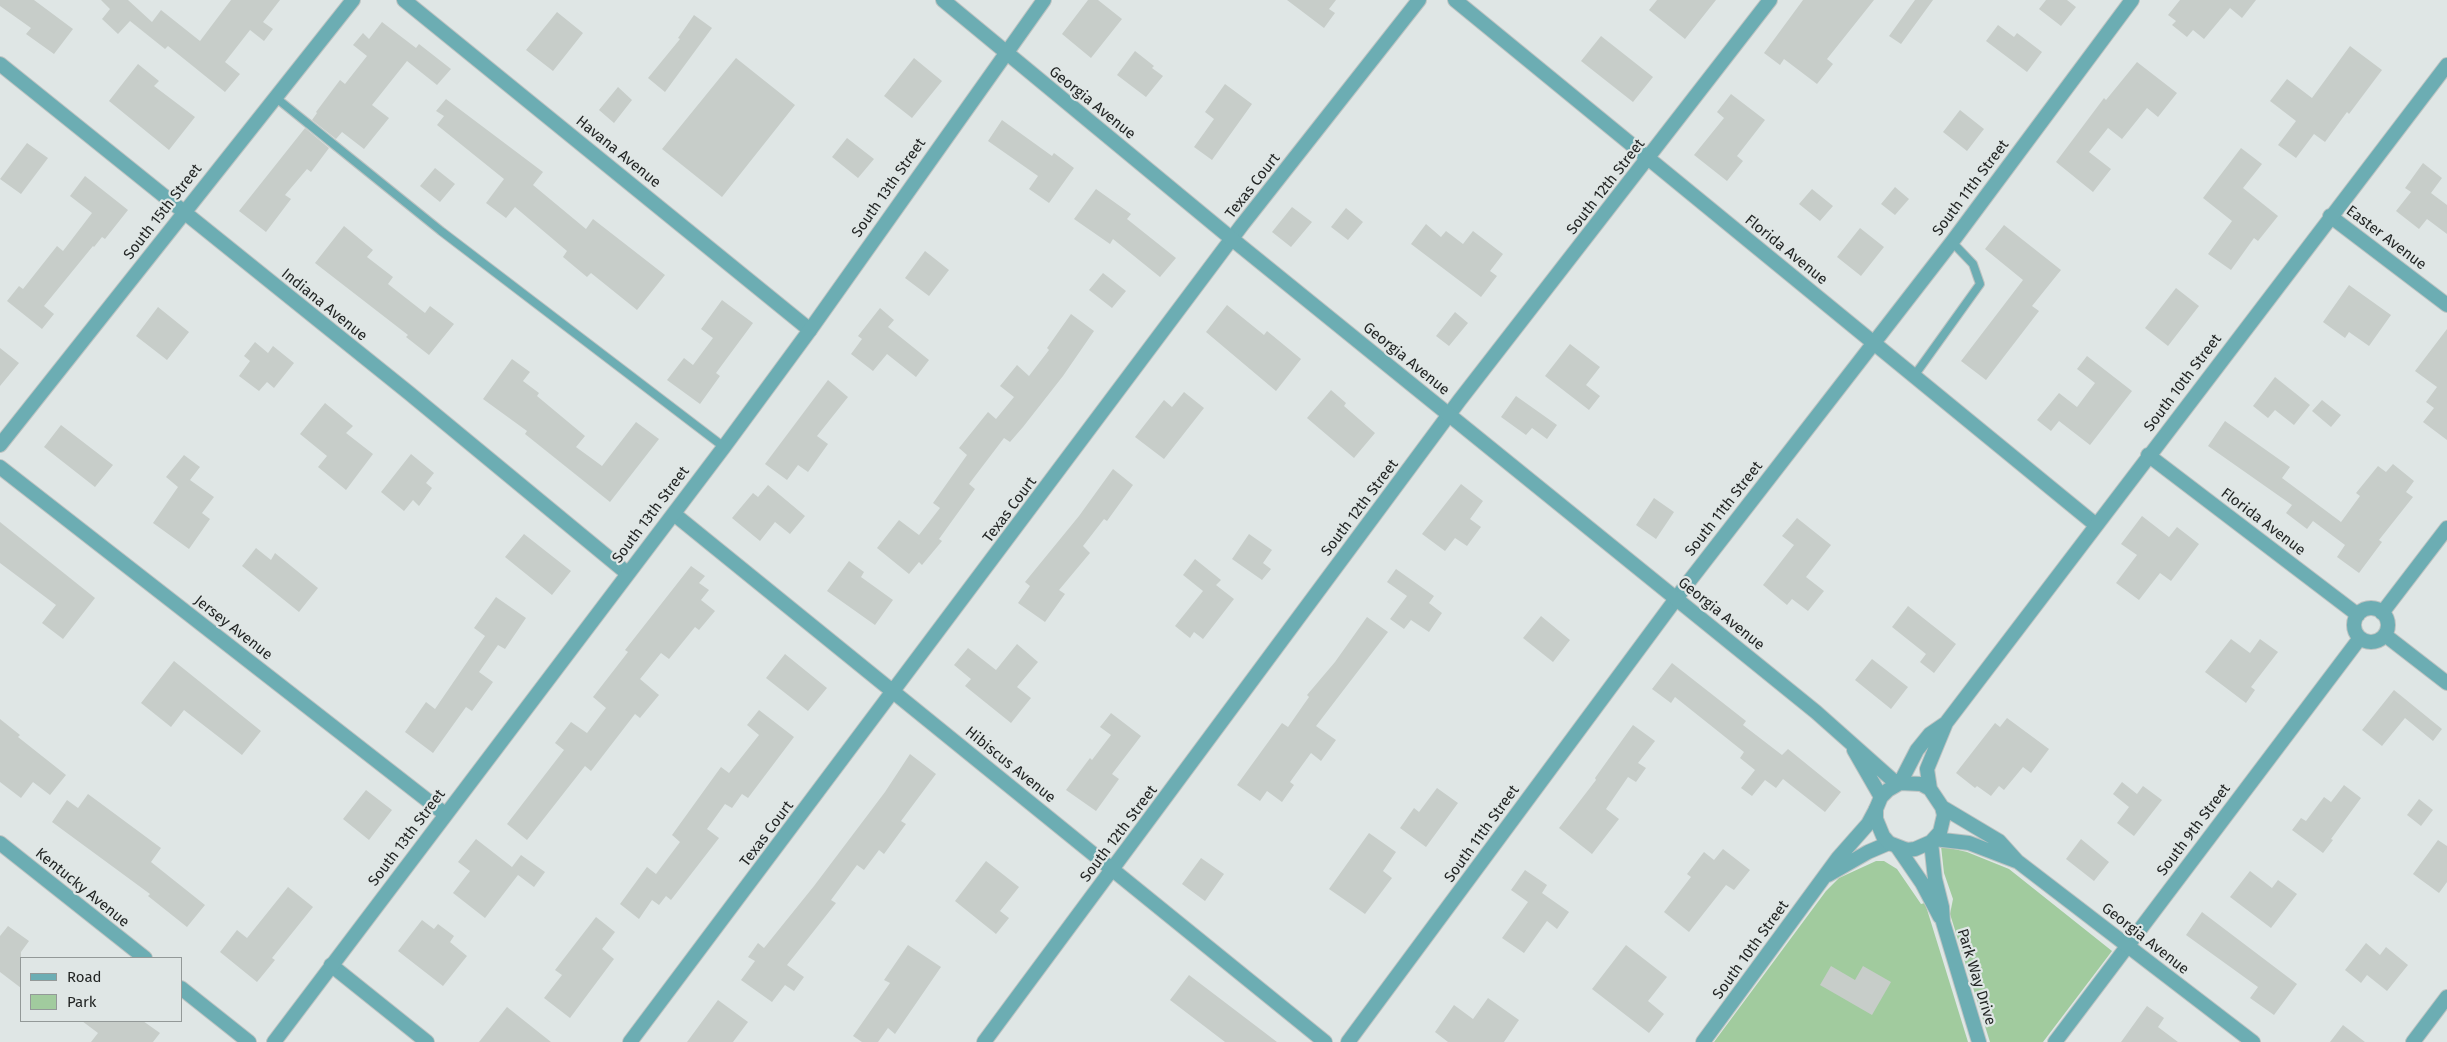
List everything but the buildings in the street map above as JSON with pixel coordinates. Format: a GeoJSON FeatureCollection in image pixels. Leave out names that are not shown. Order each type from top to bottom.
{"type":"FeatureCollection","features":[{"type":"Feature","properties":{"kind":"street","name":"South 15th Street"},"geometry":{"type":"LineString","coordinates":[[0,445],[353,0]]}},
{"type":"Feature","properties":{"kind":"street","name":"Havana Avenue"},"geometry":{"type":"LineString","coordinates":[[404,0],[810,330]]}},
{"type":"Feature","properties":{"kind":"street","name":"Georgia Avenue"},"geometry":{"type":"LineString","coordinates":[[943,0],[1232,239],[1816,712],[1849,743],[1899,784]]}},
{"type":"Feature","properties":{"kind":"street","name":"South 13th Street"},"geometry":{"type":"LineString","coordinates":[[274,1042],[724,447],[810,330],[1044,0]]}},
{"type":"Feature","properties":{"kind":"street","name":"Texas Court"},"geometry":{"type":"LineString","coordinates":[[630,1042],[1232,239],[1419,0]]}},
{"type":"Feature","properties":{"kind":"street","name":"Florida Avenue"},"geometry":{"type":"LineString","coordinates":[[1455,0],[2096,525]]}},
{"type":"Feature","properties":{"kind":"street","name":"South 12th Street"},"geometry":{"type":"LineString","coordinates":[[984,1042],[1449,415],[1770,0]]}},
{"type":"Feature","properties":{"kind":"street","name":"South 11th Street"},"geometry":{"type":"LineString","coordinates":[[1348,1042],[1676,598],[1952,242],[2132,0]]}},
{"type":"Feature","properties":{"kind":"street","name":"Indiana Avenue"},"geometry":{"type":"LineString","coordinates":[[0,64],[409,393],[627,573]]}},
{"type":"Feature","properties":{"kind":"street","name":"South 10th Street"},"geometry":{"type":"LineString","coordinates":[[1930,789],[1927,769],[1946,723],[2148,455],[2447,65]]}},
{"type":"Feature","properties":{"kind":"street","name":"Easter Avenue"},"geometry":{"type":"LineString","coordinates":[[2330,216],[2447,305]]}},
{"type":"Feature","properties":{"kind":"street","name":"Florida Avenue"},"geometry":{"type":"LineString","coordinates":[[2148,455],[2358,615]]}},
{"type":"Feature","properties":{"kind":"street","name":"Jersey Avenue"},"geometry":{"type":"LineString","coordinates":[[0,467],[445,814]]}},
{"type":"Feature","properties":{"kind":"street","name":"Hibiscus Avenue"},"geometry":{"type":"LineString","coordinates":[[674,514],[1325,1042]]}},
{"type":"Feature","properties":{"kind":"street"},"geometry":{"type":"LineString","coordinates":[[2382,613],[2447,528]]}},
{"type":"Feature","properties":{"kind":"street"},"geometry":{"type":"LineString","coordinates":[[2368,609],[2382,613],[2388,622],[2385,635],[2375,642],[2360,638],[2354,629],[2358,615],[2368,609]]}},
{"type":"Feature","properties":{"kind":"street"},"geometry":{"type":"LineString","coordinates":[[2385,635],[2447,683]]}},
{"type":"Feature","properties":{"kind":"street","name":"South 9th Street"},"geometry":{"type":"LineString","coordinates":[[2055,1042],[2360,638]]}},
{"type":"Feature","properties":{"kind":"street","name":"South 10th Street"},"geometry":{"type":"LineString","coordinates":[[1899,784],[1917,750],[1930,734],[1946,723]]}},
{"type":"Feature","properties":{"kind":"street","name":"Georgia Avenue"},"geometry":{"type":"LineString","coordinates":[[1849,743],[1879,803]]}},
{"type":"Feature","properties":{"kind":"street"},"geometry":{"type":"LineString","coordinates":[[1899,784],[1921,784],[1930,789],[1938,797],[1942,807],[1942,824],[1933,841],[1915,849],[1894,845],[1878,828],[1879,803],[1899,784]]}},
{"type":"Feature","properties":{"kind":"street","name":"South 10th Street"},"geometry":{"type":"LineString","coordinates":[[1704,1042],[1879,803]]}},
{"type":"Feature","properties":{"kind":"street","name":"Georgia Avenue"},"geometry":{"type":"LineString","coordinates":[[1942,807],[1999,841],[2017,861],[2252,1042]]}},
{"type":"Feature","properties":{"kind":"street","name":"Georgia Avenue"},"geometry":{"type":"LineString","coordinates":[[1933,841],[1969,843],[2017,861]]}},
{"type":"Feature","properties":{"kind":"street","name":"Park Way Drive"},"geometry":{"type":"LineString","coordinates":[[1933,841],[1935,879],[1942,907],[1943,922]]}},
{"type":"Feature","properties":{"kind":"street","name":"Kentucky Avenue"},"geometry":{"type":"LineString","coordinates":[[0,843],[143,957]]}},
{"type":"Feature","properties":{"kind":"street","name":"South 10th Street"},"geometry":{"type":"LineString","coordinates":[[1826,877],[1868,852],[1894,845]]}},
{"type":"Feature","properties":{"kind":"street","name":"Park Way Drive"},"geometry":{"type":"LineString","coordinates":[[1894,845],[1922,883],[1943,922],[1979,1042]]}},
{"type":"Feature","properties":{"kind":"street"},"geometry":{"type":"LineString","coordinates":[[331,965],[427,1042]]}},
{"type":"Feature","properties":{"kind":"street"},"geometry":{"type":"LineString","coordinates":[[182,989],[249,1042]]}},
{"type":"Feature","properties":{"kind":"street"},"geometry":{"type":"LineString","coordinates":[[2413,1042],[2447,997]]}},
{"type":"Feature","properties":{"kind":"lane"},"geometry":{"type":"LineString","coordinates":[[275,97],[449,237],[724,447]]}},
{"type":"Feature","properties":{"kind":"lane"},"geometry":{"type":"LineString","coordinates":[[1914,376],[1980,284],[1974,264],[1952,242]]}},
{"type":"Feature","properties":{"kind":"green space"},"geometry":{"type":"Polygon","coordinates":[[[1941,846],[1967,852],[2009,869],[2112,951],[2043,1042],[1990,1042],[1950,914],[1953,899],[1944,873],[1941,846]]]}},
{"type":"Feature","properties":{"kind":"green space"},"geometry":{"type":"Polygon","coordinates":[[[1876,861],[1884,861],[1897,869],[1921,904],[1925,903],[1968,1042],[1714,1042],[1826,891],[1839,878],[1876,861]]]}}]}
